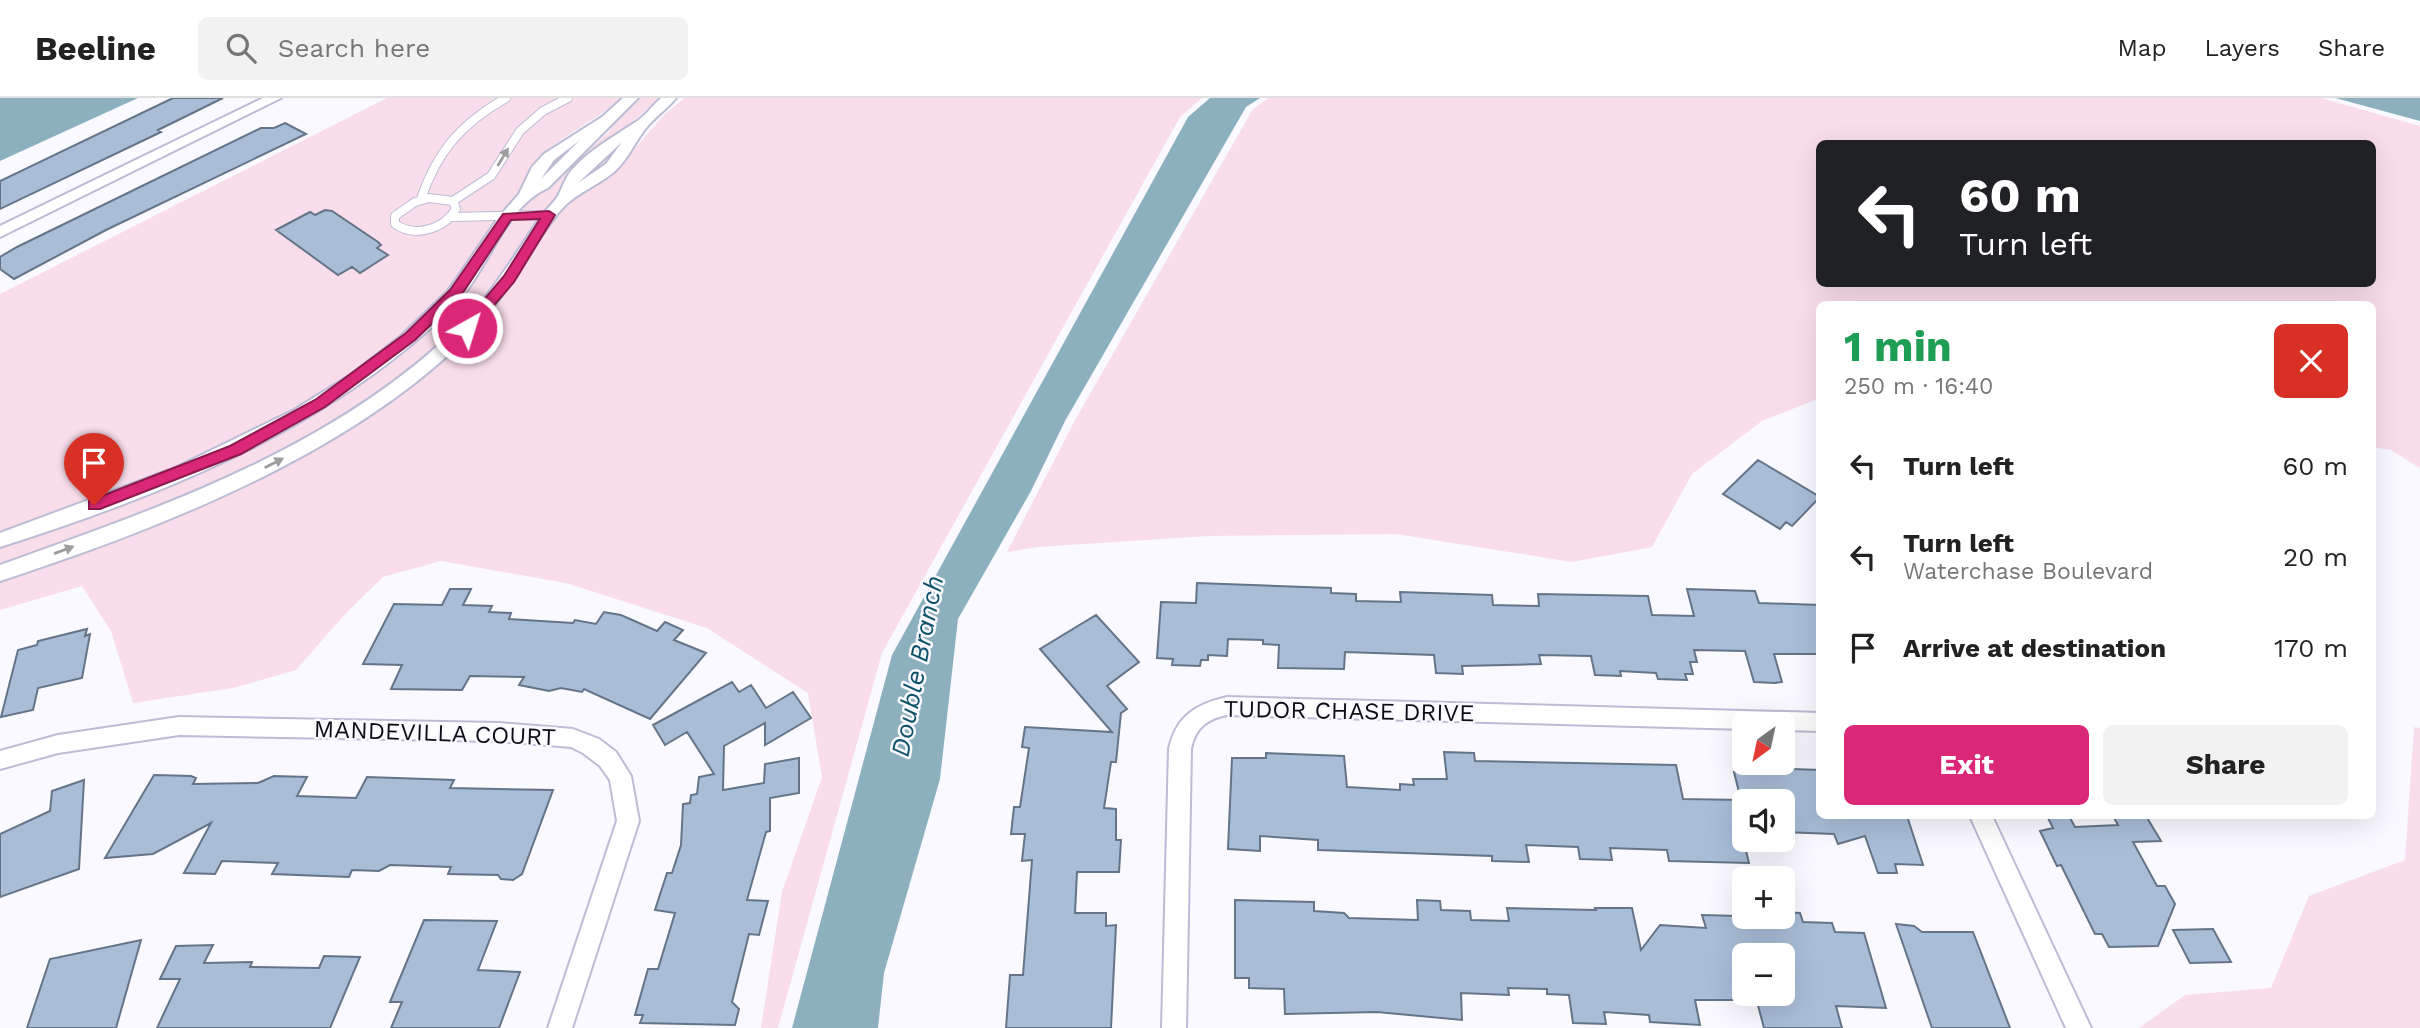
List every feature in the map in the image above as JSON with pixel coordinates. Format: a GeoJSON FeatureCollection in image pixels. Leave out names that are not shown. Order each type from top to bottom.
{"type":"FeatureCollection","features":[{"type":"Feature","properties":{"kind":"street"},"geometry":{"type":"LineString","coordinates":[[0,232],[274,98]]}},
{"type":"Feature","properties":{"kind":"street"},"geometry":{"type":"LineString","coordinates":[[0,540],[236,450],[320,403],[411,336],[455,293],[507,216],[529,191],[535,173],[561,144],[604,121],[632,98]]}},
{"type":"Feature","properties":{"kind":"street"},"geometry":{"type":"LineString","coordinates":[[0,573],[162,514],[226,487],[286,457],[366,410],[428,363],[467,328],[509,279],[549,215],[566,194],[611,167],[641,125],[669,98]]}},
{"type":"Feature","properties":{"kind":"street","name":"TUDOR CHASE DRIVE"},"geometry":{"type":"LineString","coordinates":[[1174,1028],[1180,749],[1182,736],[1192,719],[1210,709],[1227,706],[1816,722]]}},
{"type":"Feature","properties":{"kind":"street","name":"MANDEVILLA COURT"},"geometry":{"type":"LineString","coordinates":[[0,763],[58,744],[178,726],[499,732],[573,738],[591,746],[608,760],[620,776],[626,796],[628,821],[561,1028]]}},
{"type":"Feature","properties":{"kind":"street"},"geometry":{"type":"LineString","coordinates":[[1982,819],[2079,1028]]}},
{"type":"Feature","properties":{"kind":"lane"},"geometry":{"type":"LineString","coordinates":[[421,199],[435,158],[450,137],[506,98]]}},
{"type":"Feature","properties":{"kind":"lane"},"geometry":{"type":"LineString","coordinates":[[453,201],[491,176],[520,131],[543,111],[568,98]]}},
{"type":"Feature","properties":{"kind":"lane"},"geometry":{"type":"LineString","coordinates":[[453,201],[441,197],[421,199],[403,207],[395,216],[395,224],[400,229],[426,230],[451,217],[549,215]]}},
{"type":"Feature","properties":{"kind":"lane"},"geometry":{"type":"LineString","coordinates":[[451,217],[456,209],[453,201]]}},
{"type":"Feature","properties":{"kind":"shaded area"},"geometry":{"type":"Polygon","coordinates":[[[387,98],[622,98],[551,147],[529,168],[546,170],[569,146],[590,133],[558,161],[573,164],[610,131],[613,121],[641,98],[659,98],[577,166],[592,169],[618,146],[598,172],[614,173],[662,117],[684,98],[1202,98],[1180,117],[882,653],[778,1028],[761,1028],[782,892],[822,777],[808,693],[707,628],[566,583],[441,561],[383,577],[346,613],[296,670],[233,688],[133,703],[111,631],[82,586],[0,610],[0,294],[387,98]]]}},
{"type":"Feature","properties":{"kind":"shaded area"},"geometry":{"type":"Polygon","coordinates":[[[1269,98],[2321,98],[2420,126],[2420,468],[2391,450],[2376,448],[2376,301],[1816,301],[1816,400],[1762,421],[1692,474],[1652,547],[1572,562],[1396,534],[1208,536],[1038,547],[1007,552],[1074,422],[1253,109],[1269,98]]]}},
{"type":"Feature","properties":{"kind":"shaded area"},"geometry":{"type":"Polygon","coordinates":[[[2414,727],[2420,728],[2420,1028],[2139,1028],[2185,995],[2271,988],[2309,896],[2405,860],[2414,727]]]}},
{"type":"Feature","properties":{"kind":"water"},"geometry":{"type":"Polygon","coordinates":[[[0,98],[138,98],[0,161],[0,98]]]}},
{"type":"Feature","properties":{"kind":"water","name":"Double Branch"},"geometry":{"type":"Polygon","coordinates":[[[1210,98],[1260,98],[1246,107],[1065,421],[1031,491],[958,619],[940,779],[884,973],[878,1028],[792,1028],[892,655],[1188,117],[1210,98]]]}},
{"type":"Feature","properties":{"kind":"water"},"geometry":{"type":"Polygon","coordinates":[[[2335,98],[2420,98],[2420,121],[2339,99],[2335,98]]]}},
{"type":"Feature","properties":{"kind":"building"},"geometry":{"type":"Polygon","coordinates":[[[173,98],[223,98],[158,130],[161,132],[0,209],[0,181],[173,98]]]}},
{"type":"Feature","properties":{"kind":"building"},"geometry":{"type":"Polygon","coordinates":[[[285,123],[306,134],[106,230],[14,279],[0,269],[0,257],[17,247],[261,128],[274,128],[285,123]]]}},
{"type":"Feature","properties":{"kind":"building"},"geometry":{"type":"Polygon","coordinates":[[[325,210],[332,211],[378,242],[381,245],[377,248],[388,255],[360,273],[352,267],[338,275],[276,230],[310,212],[315,215],[325,210]]]}},
{"type":"Feature","properties":{"kind":"building"},"geometry":{"type":"Polygon","coordinates":[[[1758,460],[1816,495],[1816,501],[1792,526],[1786,522],[1780,529],[1723,494],[1758,460]]]}},
{"type":"Feature","properties":{"kind":"building"},"geometry":{"type":"Polygon","coordinates":[[[1197,583],[1331,588],[1331,593],[1356,594],[1356,601],[1401,602],[1400,592],[1492,595],[1493,605],[1539,606],[1538,594],[1648,596],[1652,615],[1694,616],[1687,589],[1755,591],[1759,603],[1816,605],[1816,654],[1774,654],[1782,682],[1775,683],[1754,682],[1745,651],[1694,650],[1697,662],[1690,662],[1693,674],[1685,674],[1687,680],[1658,679],[1656,673],[1620,671],[1621,676],[1595,675],[1591,656],[1539,655],[1541,664],[1462,666],[1463,674],[1436,673],[1434,655],[1345,652],[1344,669],[1278,668],[1279,645],[1263,644],[1263,640],[1228,639],[1227,656],[1208,655],[1208,660],[1201,660],[1200,666],[1172,665],[1173,659],[1157,658],[1161,602],[1196,603],[1197,583]]]}},
{"type":"Feature","properties":{"kind":"building"},"geometry":{"type":"Polygon","coordinates":[[[450,589],[471,589],[463,605],[492,606],[489,612],[511,613],[509,619],[573,623],[575,620],[596,624],[604,612],[621,615],[657,631],[665,622],[683,630],[674,640],[706,653],[650,719],[584,689],[582,692],[561,688],[549,691],[519,685],[524,677],[470,676],[462,690],[391,689],[402,665],[363,664],[394,604],[442,605],[450,589]]]}},
{"type":"Feature","properties":{"kind":"building"},"geometry":{"type":"Polygon","coordinates":[[[1096,615],[1139,662],[1107,686],[1127,709],[1121,713],[1116,762],[1111,762],[1104,808],[1116,809],[1116,840],[1121,840],[1119,872],[1077,872],[1075,913],[1106,913],[1106,926],[1116,925],[1111,1028],[1006,1028],[1010,975],[1023,975],[1032,860],[1022,861],[1025,834],[1011,834],[1014,807],[1020,807],[1029,748],[1022,747],[1025,727],[1112,732],[1040,649],[1096,615]]]}},
{"type":"Feature","properties":{"kind":"building"},"geometry":{"type":"Polygon","coordinates":[[[87,629],[85,636],[90,634],[82,678],[38,688],[33,710],[1,717],[18,650],[37,645],[38,641],[87,629]]]}},
{"type":"Feature","properties":{"kind":"building"},"geometry":{"type":"Polygon","coordinates":[[[732,682],[739,692],[751,685],[766,708],[793,692],[811,718],[765,745],[765,723],[724,746],[723,790],[764,783],[765,764],[799,758],[799,793],[770,798],[770,831],[766,832],[747,900],[768,901],[759,935],[749,934],[732,1002],[739,1009],[735,1025],[640,1023],[643,1015],[635,1015],[648,969],[658,969],[675,913],[655,910],[667,873],[672,873],[681,845],[683,804],[690,803],[691,795],[697,794],[699,777],[714,774],[687,732],[665,745],[653,725],[732,682]]]}},
{"type":"Feature","properties":{"kind":"building"},"geometry":{"type":"Polygon","coordinates":[[[1444,752],[1474,753],[1475,761],[1676,765],[1683,799],[1732,800],[1732,852],[1746,852],[1749,863],[1669,861],[1667,850],[1610,848],[1612,860],[1580,859],[1578,847],[1526,845],[1529,862],[1492,861],[1492,856],[1318,850],[1318,840],[1260,836],[1260,851],[1228,849],[1232,758],[1266,758],[1266,753],[1344,756],[1347,787],[1400,790],[1400,784],[1414,785],[1413,779],[1447,779],[1444,752]]]}},
{"type":"Feature","properties":{"kind":"building"},"geometry":{"type":"Polygon","coordinates":[[[1796,769],[1816,770],[1816,819],[1908,819],[1923,865],[1895,864],[1897,873],[1878,873],[1865,836],[1838,844],[1834,834],[1795,832],[1795,789],[1738,789],[1735,775],[1796,775],[1796,769]]]}},
{"type":"Feature","properties":{"kind":"building"},"geometry":{"type":"Polygon","coordinates":[[[154,775],[191,776],[196,778],[193,784],[258,783],[274,776],[307,777],[297,796],[356,798],[367,777],[454,780],[450,788],[553,790],[522,874],[513,880],[501,879],[498,875],[448,874],[451,867],[390,865],[379,871],[352,870],[349,877],[272,874],[278,863],[222,861],[215,874],[184,873],[211,823],[153,854],[105,858],[154,775]]]}},
{"type":"Feature","properties":{"kind":"building"},"geometry":{"type":"Polygon","coordinates":[[[84,780],[79,869],[0,897],[0,834],[50,811],[52,791],[84,780]]]}},
{"type":"Feature","properties":{"kind":"building"},"geometry":{"type":"Polygon","coordinates":[[[2048,819],[2071,819],[2075,827],[2118,825],[2115,819],[2148,819],[2161,841],[2133,842],[2157,886],[2165,886],[2175,904],[2158,946],[2109,947],[2102,934],[2095,934],[2061,865],[2057,866],[2040,831],[2053,828],[2048,819]]]}},
{"type":"Feature","properties":{"kind":"building"},"geometry":{"type":"Polygon","coordinates":[[[1235,900],[1314,902],[1314,911],[1344,913],[1349,918],[1418,920],[1417,900],[1440,901],[1441,910],[1470,911],[1471,920],[1509,921],[1507,908],[1632,908],[1641,950],[1660,925],[1706,928],[1702,915],[1732,916],[1732,929],[1795,929],[1795,913],[1800,913],[1803,922],[1832,923],[1835,932],[1864,933],[1886,1008],[1836,1006],[1842,1028],[1764,1028],[1758,1006],[1795,1006],[1795,943],[1732,943],[1732,1000],[1695,1000],[1700,1025],[1650,1022],[1649,1015],[1604,1012],[1606,1024],[1573,1023],[1569,995],[1547,994],[1547,989],[1508,988],[1509,995],[1461,993],[1462,1020],[1377,1012],[1285,1014],[1284,989],[1249,988],[1249,978],[1235,978],[1235,900]]]}},
{"type":"Feature","properties":{"kind":"building"},"geometry":{"type":"Polygon","coordinates":[[[424,920],[497,921],[478,970],[520,972],[499,1028],[391,1028],[402,1002],[390,1002],[424,920]]]}},
{"type":"Feature","properties":{"kind":"building"},"geometry":{"type":"Polygon","coordinates":[[[1896,924],[1914,926],[1922,932],[1973,932],[2010,1028],[1932,1028],[1896,924]]]}},
{"type":"Feature","properties":{"kind":"building"},"geometry":{"type":"Polygon","coordinates":[[[2213,929],[2231,962],[2190,963],[2173,930],[2213,929]]]}},
{"type":"Feature","properties":{"kind":"building"},"geometry":{"type":"Polygon","coordinates":[[[141,940],[116,1028],[27,1028],[50,959],[141,940]]]}},
{"type":"Feature","properties":{"kind":"building"},"geometry":{"type":"Polygon","coordinates":[[[213,945],[204,963],[252,962],[250,967],[319,968],[324,956],[360,957],[330,1028],[157,1028],[180,979],[160,979],[176,946],[213,945]]]}},
{"type":"Feature","properties":{"kind":"route"},"geometry":{"type":"LineString","coordinates":[[94,505],[236,450],[320,403],[411,336],[455,293],[507,216],[549,215],[509,279],[467,328]]}}]}
